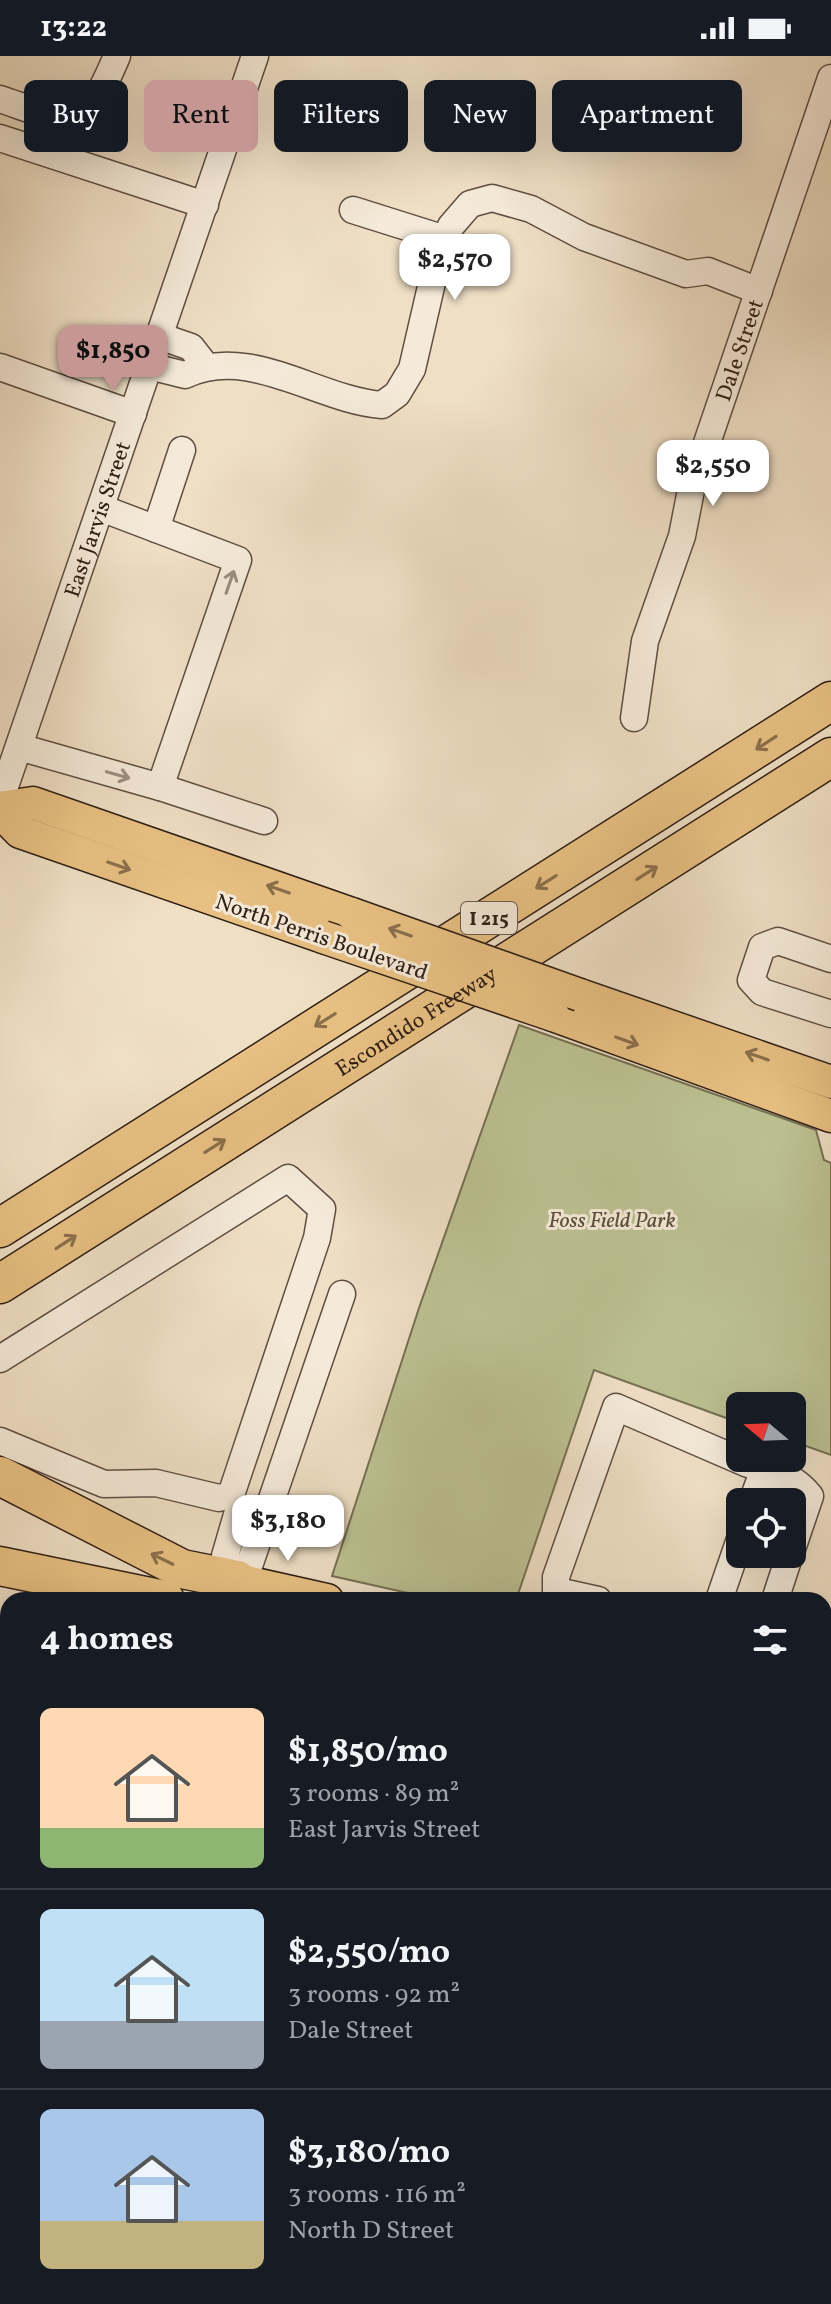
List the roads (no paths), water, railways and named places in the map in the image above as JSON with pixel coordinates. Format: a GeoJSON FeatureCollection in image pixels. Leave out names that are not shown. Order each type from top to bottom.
{"type":"FeatureCollection","features":[{"type":"Feature","properties":{"kind":"highway","name":"I 215"},"geometry":{"type":"LineString","coordinates":[[0,1228],[831,701]]}},
{"type":"Feature","properties":{"kind":"highway","name":"Escondido Freeway"},"geometry":{"type":"LineString","coordinates":[[0,1284],[831,757]]}},
{"type":"Feature","properties":{"kind":"highway"},"geometry":{"type":"LineString","coordinates":[[0,1476],[182,1569],[234,1590]]}},
{"type":"Feature","properties":{"kind":"highway"},"geometry":{"type":"LineString","coordinates":[[0,1566],[126,1592]]}},
{"type":"Feature","properties":{"kind":"main road","name":"North Perris Boulevard"},"geometry":{"type":"LineString","coordinates":[[0,809],[33,803],[831,1082]]}},
{"type":"Feature","properties":{"kind":"main road","name":"North Perris Boulevard"},"geometry":{"type":"LineString","coordinates":[[0,809],[20,832],[553,1015],[831,1116]]}},
{"type":"Feature","properties":{"kind":"street"},"geometry":{"type":"LineString","coordinates":[[0,99],[56,118],[83,115],[98,101],[117,56]]}},
{"type":"Feature","properties":{"kind":"street","name":"East Jarvis Street"},"geometry":{"type":"LineString","coordinates":[[0,801],[255,56]]}},
{"type":"Feature","properties":{"kind":"street","name":"Dale Street"},"geometry":{"type":"LineString","coordinates":[[634,718],[645,641],[682,536],[691,490],[831,78]]}},
{"type":"Feature","properties":{"kind":"street"},"geometry":{"type":"LineString","coordinates":[[0,138],[205,205]]}},
{"type":"Feature","properties":{"kind":"street"},"geometry":{"type":"LineString","coordinates":[[149,366],[185,375],[205,365],[277,373],[360,403],[382,405],[397,394],[412,369],[439,252],[445,239],[470,204],[492,198],[531,209],[584,237],[686,274],[708,271],[759,291]]}},
{"type":"Feature","properties":{"kind":"street"},"geometry":{"type":"LineString","coordinates":[[353,210],[445,239]]}},
{"type":"Feature","properties":{"kind":"street"},"geometry":{"type":"LineString","coordinates":[[159,336],[191,347],[205,365]]}},
{"type":"Feature","properties":{"kind":"street"},"geometry":{"type":"LineString","coordinates":[[0,367],[133,414]]}},
{"type":"Feature","properties":{"kind":"street"},"geometry":{"type":"LineString","coordinates":[[156,529],[182,450]]}},
{"type":"Feature","properties":{"kind":"street"},"geometry":{"type":"LineString","coordinates":[[101,508],[238,560],[160,787]]}},
{"type":"Feature","properties":{"kind":"street"},"geometry":{"type":"LineString","coordinates":[[19,747],[160,787],[264,821]]}},
{"type":"Feature","properties":{"kind":"street"},"geometry":{"type":"LineString","coordinates":[[831,959],[778,941],[762,947],[751,980],[762,992],[831,1014]]}},
{"type":"Feature","properties":{"kind":"street"},"geometry":{"type":"LineString","coordinates":[[0,1359],[288,1178],[322,1209],[317,1238],[235,1501],[225,1556],[234,1590]]}},
{"type":"Feature","properties":{"kind":"street"},"geometry":{"type":"LineString","coordinates":[[234,1590],[250,1563],[342,1294]]}},
{"type":"Feature","properties":{"kind":"street"},"geometry":{"type":"LineString","coordinates":[[556,1592],[556,1577],[616,1407],[726,1454]]}},
{"type":"Feature","properties":{"kind":"street"},"geometry":{"type":"LineString","coordinates":[[0,1441],[104,1484],[156,1483],[235,1501],[265,1517]]}},
{"type":"Feature","properties":{"kind":"street"},"geometry":{"type":"LineString","coordinates":[[757,1488],[760,1480],[771,1474],[784,1475],[821,1495],[806,1524]]}},
{"type":"Feature","properties":{"kind":"street"},"geometry":{"type":"LineString","coordinates":[[722,1592],[730,1568]]}},
{"type":"Feature","properties":{"kind":"street"},"geometry":{"type":"LineString","coordinates":[[778,1592],[786,1568]]}},
{"type":"Feature","properties":{"kind":"park label","name":"Foss Field Park"},"geometry":{"type":"Point","coordinates":[612,1219]}}]}
